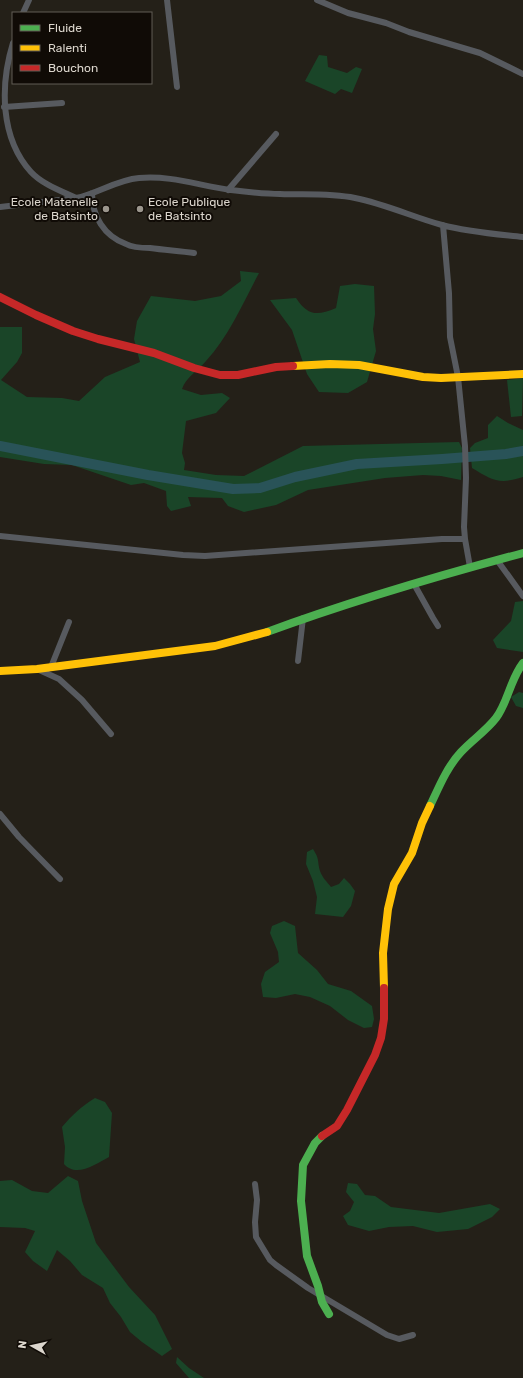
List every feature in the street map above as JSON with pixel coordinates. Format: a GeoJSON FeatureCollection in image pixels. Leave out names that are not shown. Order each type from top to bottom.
{"type":"FeatureCollection","features":[{"type":"Feature","properties":{"kind":"street"},"geometry":{"type":"LineString","coordinates":[[23,12],[28,0]]}},
{"type":"Feature","properties":{"kind":"street"},"geometry":{"type":"LineString","coordinates":[[167,0],[177,87]]}},
{"type":"Feature","properties":{"kind":"street"},"geometry":{"type":"LineString","coordinates":[[317,0],[348,13],[386,23],[409,32],[480,53],[523,74]]}},
{"type":"Feature","properties":{"kind":"street"},"geometry":{"type":"LineString","coordinates":[[12,47],[4,91],[4,107],[8,131],[14,147],[22,161],[32,173],[54,187],[76,198]]}},
{"type":"Feature","properties":{"kind":"street"},"geometry":{"type":"LineString","coordinates":[[4,107],[62,102]]}},
{"type":"Feature","properties":{"kind":"street"},"geometry":{"type":"LineString","coordinates":[[228,190],[276,134]]}},
{"type":"Feature","properties":{"kind":"street"},"geometry":{"type":"LineString","coordinates":[[0,207],[84,197],[124,180],[146,177],[185,181],[228,190],[263,194],[332,195],[356,198],[443,225],[468,230],[523,237]]}},
{"type":"Feature","properties":{"kind":"street"},"geometry":{"type":"LineString","coordinates":[[92,193],[92,204],[98,221],[104,229],[119,241],[126,245],[136,247],[194,253]]}},
{"type":"Feature","properties":{"kind":"street"},"geometry":{"type":"LineString","coordinates":[[443,225],[449,293],[450,337],[458,377],[466,446],[465,539],[470,567]]}},
{"type":"Feature","properties":{"kind":"street"},"geometry":{"type":"LineString","coordinates":[[0,297],[73,331],[154,353],[194,368],[220,375],[238,375],[276,367],[330,364],[359,365],[423,377],[523,374]]}},
{"type":"Feature","properties":{"kind":"street"},"geometry":{"type":"LineString","coordinates":[[0,536],[205,556],[442,539],[465,539]]}},
{"type":"Feature","properties":{"kind":"street"},"geometry":{"type":"LineString","coordinates":[[0,671],[37,669],[215,646],[261,634],[327,610],[470,567],[523,553]]}},
{"type":"Feature","properties":{"kind":"street"},"geometry":{"type":"LineString","coordinates":[[497,560],[523,596]]}},
{"type":"Feature","properties":{"kind":"street"},"geometry":{"type":"LineString","coordinates":[[414,584],[438,626]]}},
{"type":"Feature","properties":{"kind":"street"},"geometry":{"type":"LineString","coordinates":[[298,661],[303,618]]}},
{"type":"Feature","properties":{"kind":"street"},"geometry":{"type":"LineString","coordinates":[[51,667],[69,622]]}},
{"type":"Feature","properties":{"kind":"street"},"geometry":{"type":"LineString","coordinates":[[329,1314],[320,1294],[308,1256],[300,1201],[302,1170],[315,1143],[323,1135],[335,1127],[347,1110],[375,1055],[381,1038],[384,1019],[383,953],[394,884],[412,853],[422,823],[444,777],[457,756],[496,718],[501,710],[515,675],[523,663]]}},
{"type":"Feature","properties":{"kind":"street"},"geometry":{"type":"LineString","coordinates":[[37,669],[59,679],[82,700],[111,734]]}},
{"type":"Feature","properties":{"kind":"street"},"geometry":{"type":"LineString","coordinates":[[0,814],[19,837],[60,879]]}},
{"type":"Feature","properties":{"kind":"street"},"geometry":{"type":"LineString","coordinates":[[255,1184],[257,1200],[255,1233],[267,1256],[276,1265],[387,1335],[398,1339],[414,1335]]}},
{"type":"Feature","properties":{"kind":"green space"},"geometry":{"type":"Polygon","coordinates":[[[319,55],[327,56],[328,67],[347,73],[356,67],[362,69],[352,93],[341,89],[335,94],[305,81],[319,55]]]}},
{"type":"Feature","properties":{"kind":"green space"},"geometry":{"type":"Polygon","coordinates":[[[240,271],[259,273],[222,341],[203,365],[186,381],[182,389],[201,395],[222,393],[230,398],[216,413],[186,421],[182,453],[185,463],[184,470],[216,475],[244,476],[303,446],[459,442],[462,448],[461,480],[441,476],[423,475],[385,478],[308,490],[276,505],[244,512],[228,506],[222,498],[188,497],[191,506],[171,511],[167,506],[166,491],[144,483],[131,485],[72,465],[44,464],[0,457],[0,327],[22,327],[22,353],[17,362],[1,380],[27,397],[62,398],[79,401],[105,377],[140,362],[134,339],[137,321],[151,296],[195,301],[221,296],[241,281],[240,271]]]}},
{"type":"Feature","properties":{"kind":"green space"},"geometry":{"type":"Polygon","coordinates":[[[355,284],[374,286],[375,314],[373,329],[376,351],[367,382],[348,393],[319,392],[307,374],[292,330],[270,300],[296,298],[300,304],[309,311],[318,313],[336,308],[340,286],[355,284]]]}},
{"type":"Feature","properties":{"kind":"green space"},"geometry":{"type":"Polygon","coordinates":[[[523,378],[522,416],[511,417],[507,380],[523,378]]]}},
{"type":"Feature","properties":{"kind":"green space"},"geometry":{"type":"Polygon","coordinates":[[[497,416],[523,430],[523,477],[508,481],[496,480],[485,476],[472,468],[470,448],[475,443],[488,438],[488,425],[497,416]]]}},
{"type":"Feature","properties":{"kind":"green space"},"geometry":{"type":"Polygon","coordinates":[[[523,601],[523,652],[497,648],[493,640],[511,621],[515,602],[523,601]]]}},
{"type":"Feature","properties":{"kind":"green space"},"geometry":{"type":"Polygon","coordinates":[[[519,692],[523,693],[523,708],[516,706],[511,697],[519,692]]]}},
{"type":"Feature","properties":{"kind":"green space"},"geometry":{"type":"Polygon","coordinates":[[[313,849],[318,858],[321,873],[331,887],[339,884],[344,878],[355,891],[351,906],[343,917],[315,914],[317,897],[313,881],[306,864],[307,852],[313,849]]]}},
{"type":"Feature","properties":{"kind":"green space"},"geometry":{"type":"Polygon","coordinates":[[[284,921],[295,926],[298,953],[317,970],[328,984],[351,991],[372,1006],[374,1019],[372,1027],[364,1028],[348,1020],[330,1006],[310,997],[295,994],[276,998],[263,997],[261,984],[265,972],[279,962],[278,952],[270,933],[272,926],[284,921]]]}},
{"type":"Feature","properties":{"kind":"green space"},"geometry":{"type":"Polygon","coordinates":[[[95,1098],[105,1102],[112,1113],[109,1157],[92,1166],[80,1170],[74,1170],[64,1164],[65,1147],[62,1127],[77,1111],[95,1098]]]}},
{"type":"Feature","properties":{"kind":"green space"},"geometry":{"type":"Polygon","coordinates":[[[68,1176],[78,1181],[82,1201],[96,1243],[129,1287],[155,1315],[172,1349],[162,1356],[130,1332],[110,1303],[103,1288],[82,1275],[70,1261],[57,1250],[47,1271],[33,1261],[25,1252],[35,1231],[25,1228],[0,1227],[0,1181],[12,1180],[32,1191],[48,1193],[68,1176]]]}},
{"type":"Feature","properties":{"kind":"green space"},"geometry":{"type":"Polygon","coordinates":[[[348,1183],[357,1184],[365,1195],[375,1196],[391,1207],[439,1213],[490,1204],[500,1209],[492,1217],[468,1229],[437,1232],[413,1226],[389,1227],[369,1231],[348,1225],[343,1216],[350,1211],[354,1202],[346,1192],[348,1183]]]}},
{"type":"Feature","properties":{"kind":"green space"},"geometry":{"type":"Polygon","coordinates":[[[177,1357],[189,1368],[204,1378],[189,1378],[176,1363],[177,1357]]]}},
{"type":"Feature","properties":{"kind":"waterway"},"geometry":{"type":"LineString","coordinates":[[0,446],[148,475],[233,489],[260,488],[295,477],[357,464],[506,454],[523,451]]}},
{"type":"Feature","properties":{"kind":"traffic: fast"},"geometry":{"type":"LineString","coordinates":[[267,632],[394,590],[523,553]]}},
{"type":"Feature","properties":{"kind":"traffic: fast"},"geometry":{"type":"LineString","coordinates":[[430,806],[456,758],[492,723],[500,712],[515,677],[523,663]]}},
{"type":"Feature","properties":{"kind":"traffic: fast"},"geometry":{"type":"LineString","coordinates":[[322,1136],[315,1143],[303,1165],[301,1201],[307,1256],[322,1302],[329,1314]]}},
{"type":"Feature","properties":{"kind":"traffic: slow"},"geometry":{"type":"LineString","coordinates":[[293,366],[330,364],[359,365],[423,377],[441,378],[523,374]]}},
{"type":"Feature","properties":{"kind":"traffic: slow"},"geometry":{"type":"LineString","coordinates":[[0,671],[37,669],[215,646],[267,632]]}},
{"type":"Feature","properties":{"kind":"traffic: slow"},"geometry":{"type":"LineString","coordinates":[[384,988],[383,953],[388,909],[394,884],[412,853],[422,823],[430,806]]}},
{"type":"Feature","properties":{"kind":"traffic: jam"},"geometry":{"type":"LineString","coordinates":[[0,297],[73,331],[154,353],[194,368],[220,375],[238,375],[276,367],[293,366]]}},
{"type":"Feature","properties":{"kind":"traffic: jam"},"geometry":{"type":"LineString","coordinates":[[322,1136],[337,1126],[347,1110],[375,1055],[381,1038],[384,1019],[384,988]]}},
{"type":"Feature","properties":{"kind":"place","name":"Ecole Matenelle de Batsinto"},"geometry":{"type":"Point","coordinates":[106,209]}},
{"type":"Feature","properties":{"kind":"place","name":"Ecole Publique de Batsinto"},"geometry":{"type":"Point","coordinates":[140,209]}}]}
